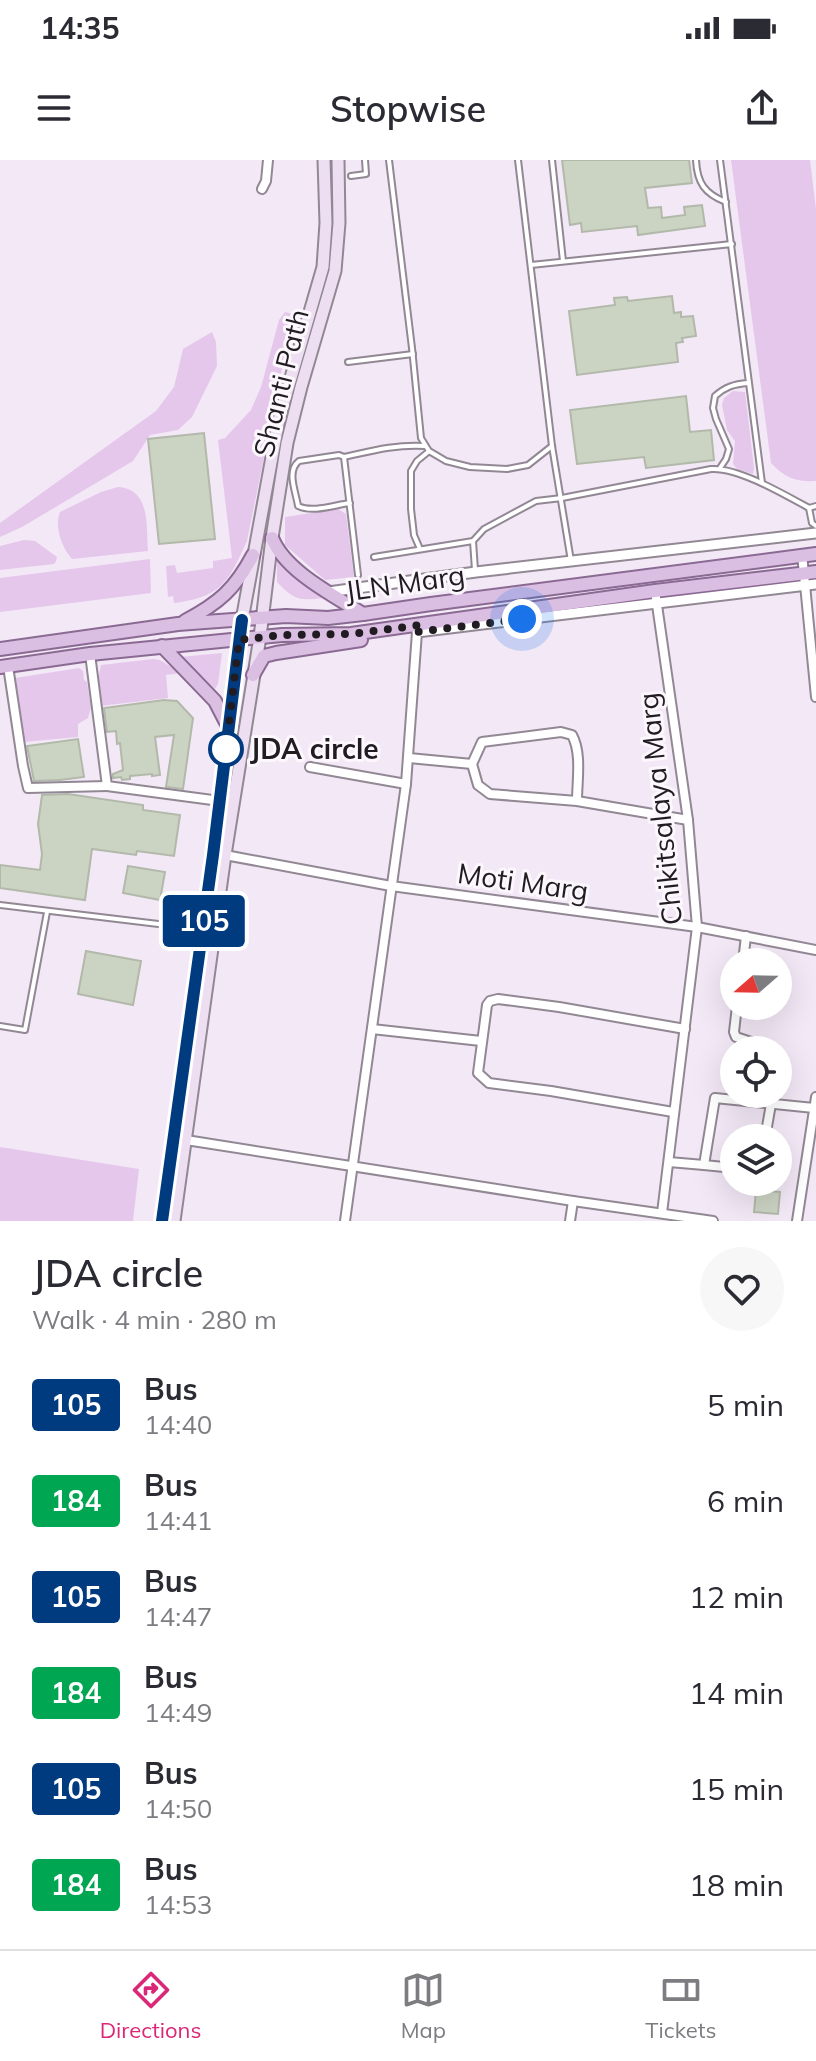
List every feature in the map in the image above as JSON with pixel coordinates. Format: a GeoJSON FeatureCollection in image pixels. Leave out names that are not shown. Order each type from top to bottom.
{"type":"FeatureCollection","features":[{"type":"Feature","properties":{"kind":"main road"},"geometry":{"type":"LineString","coordinates":[[162,1221],[242,620],[279,419],[323,267],[326,223],[324,160]]}},
{"type":"Feature","properties":{"kind":"main road","name":"Shanti Path"},"geometry":{"type":"LineString","coordinates":[[174,1221],[272,538],[291,429],[335,271],[339,223],[338,160]]}},
{"type":"Feature","properties":{"kind":"main road"},"geometry":{"type":"LineString","coordinates":[[272,538],[277,551],[289,563],[363,614]]}},
{"type":"Feature","properties":{"kind":"main road","name":"JLN Marg"},"geometry":{"type":"LineString","coordinates":[[0,649],[178,624],[263,617],[328,618],[363,614],[809,554]]}},
{"type":"Feature","properties":{"kind":"main road"},"geometry":{"type":"LineString","coordinates":[[178,624],[213,606],[230,589],[253,555]]}},
{"type":"Feature","properties":{"kind":"main road","name":"JLN Marg"},"geometry":{"type":"LineString","coordinates":[[4,666],[282,635],[419,629],[811,579]]}},
{"type":"Feature","properties":{"kind":"main road"},"geometry":{"type":"LineString","coordinates":[[253,675],[264,656],[419,629]]}},
{"type":"Feature","properties":{"kind":"main road"},"geometry":{"type":"LineString","coordinates":[[162,646],[215,701],[229,728]]}},
{"type":"Feature","properties":{"kind":"street"},"geometry":{"type":"LineString","coordinates":[[262,189],[268,160]]}},
{"type":"Feature","properties":{"kind":"street"},"geometry":{"type":"LineString","coordinates":[[328,592],[816,533]]}},
{"type":"Feature","properties":{"kind":"street"},"geometry":{"type":"LineString","coordinates":[[809,554],[816,697]]}},
{"type":"Feature","properties":{"kind":"street","name":"Chikitsalaya Marg"},"geometry":{"type":"LineString","coordinates":[[656,598],[688,820],[697,927],[662,1213]]}},
{"type":"Feature","properties":{"kind":"street"},"geometry":{"type":"LineString","coordinates":[[345,1221],[406,784],[419,629]]}},
{"type":"Feature","properties":{"kind":"street"},"geometry":{"type":"LineString","coordinates":[[90,654],[107,786]]}},
{"type":"Feature","properties":{"kind":"street"},"geometry":{"type":"LineString","coordinates":[[4,666],[28,788],[107,786],[220,801]]}},
{"type":"Feature","properties":{"kind":"street"},"geometry":{"type":"LineString","coordinates":[[577,801],[578,756],[572,735],[561,732],[482,742],[472,764],[478,785],[490,794],[577,801],[688,820]]}},
{"type":"Feature","properties":{"kind":"street"},"geometry":{"type":"LineString","coordinates":[[409,758],[472,764]]}},
{"type":"Feature","properties":{"kind":"street"},"geometry":{"type":"LineString","coordinates":[[310,767],[406,784]]}},
{"type":"Feature","properties":{"kind":"street","name":"Moti Marg"},"geometry":{"type":"LineString","coordinates":[[225,855],[391,886],[697,927],[816,950]]}},
{"type":"Feature","properties":{"kind":"street"},"geometry":{"type":"LineString","coordinates":[[745,948],[746,936]]}},
{"type":"Feature","properties":{"kind":"street"},"geometry":{"type":"LineString","coordinates":[[673,1112],[489,1083],[478,1073],[481,1041],[487,1005],[498,999],[685,1029]]}},
{"type":"Feature","properties":{"kind":"street"},"geometry":{"type":"LineString","coordinates":[[372,1029],[481,1041]]}},
{"type":"Feature","properties":{"kind":"street"},"geometry":{"type":"LineString","coordinates":[[797,1221],[816,1097]]}},
{"type":"Feature","properties":{"kind":"street"},"geometry":{"type":"LineString","coordinates":[[704,1165],[715,1098],[720,1099]]}},
{"type":"Feature","properties":{"kind":"street"},"geometry":{"type":"LineString","coordinates":[[792,1106],[814,1108]]}},
{"type":"Feature","properties":{"kind":"street"},"geometry":{"type":"LineString","coordinates":[[186,1140],[713,1221]]}},
{"type":"Feature","properties":{"kind":"street"},"geometry":{"type":"LineString","coordinates":[[669,1162],[720,1167]]}},
{"type":"Feature","properties":{"kind":"street"},"geometry":{"type":"LineString","coordinates":[[570,1221],[573,1201]]}},
{"type":"Feature","properties":{"kind":"lane"},"geometry":{"type":"LineString","coordinates":[[351,176],[366,174],[365,160]]}},
{"type":"Feature","properties":{"kind":"lane"},"geometry":{"type":"LineString","coordinates":[[389,160],[421,438],[427,448]]}},
{"type":"Feature","properties":{"kind":"lane"},"geometry":{"type":"LineString","coordinates":[[518,160],[552,446],[571,561]]}},
{"type":"Feature","properties":{"kind":"lane"},"geometry":{"type":"LineString","coordinates":[[552,160],[563,261]]}},
{"type":"Feature","properties":{"kind":"lane"},"geometry":{"type":"LineString","coordinates":[[696,160],[699,182],[705,191],[726,202]]}},
{"type":"Feature","properties":{"kind":"lane"},"geometry":{"type":"LineString","coordinates":[[720,160],[762,483]]}},
{"type":"Feature","properties":{"kind":"lane"},"geometry":{"type":"LineString","coordinates":[[531,265],[732,244]]}},
{"type":"Feature","properties":{"kind":"lane"},"geometry":{"type":"LineString","coordinates":[[348,362],[413,354]]}},
{"type":"Feature","properties":{"kind":"lane"},"geometry":{"type":"LineString","coordinates":[[720,468],[729,449],[713,408],[715,396],[734,384],[748,383]]}},
{"type":"Feature","properties":{"kind":"lane"},"geometry":{"type":"LineString","coordinates":[[350,503],[301,509],[291,471],[294,465],[299,461],[339,455],[344,457],[410,445],[427,448],[446,461],[470,467],[507,469],[528,465],[552,446]]}},
{"type":"Feature","properties":{"kind":"lane"},"geometry":{"type":"LineString","coordinates":[[420,549],[414,535],[411,509],[411,471],[427,448]]}},
{"type":"Feature","properties":{"kind":"lane"},"geometry":{"type":"LineString","coordinates":[[344,457],[358,575]]}},
{"type":"Feature","properties":{"kind":"lane"},"geometry":{"type":"LineString","coordinates":[[374,557],[473,541],[484,529],[536,501],[720,468],[762,483],[814,508],[812,523],[816,526]]}},
{"type":"Feature","properties":{"kind":"lane"},"geometry":{"type":"LineString","coordinates":[[473,541],[476,572]]}},
{"type":"Feature","properties":{"kind":"lane"},"geometry":{"type":"LineString","coordinates":[[0,905],[203,929]]}},
{"type":"Feature","properties":{"kind":"lane"},"geometry":{"type":"LineString","coordinates":[[0,1026],[25,1030],[47,911]]}},
{"type":"Feature","properties":{"kind":"shaded area"},"geometry":{"type":"Polygon","coordinates":[[[731,160],[810,160],[816,209],[816,481],[791,478],[771,463],[731,160]]]}},
{"type":"Feature","properties":{"kind":"shaded area"},"geometry":{"type":"Polygon","coordinates":[[[285,312],[293,314],[247,541],[228,577],[213,592],[174,603],[173,596],[168,597],[166,566],[175,565],[177,573],[213,568],[213,561],[232,558],[218,440],[225,438],[251,410],[261,387],[279,320],[285,312]]]}},
{"type":"Feature","properties":{"kind":"shaded area"},"geometry":{"type":"Polygon","coordinates":[[[212,332],[216,342],[217,366],[192,417],[178,430],[150,435],[133,461],[0,537],[0,523],[156,411],[174,387],[183,349],[212,332]]]}},
{"type":"Feature","properties":{"kind":"shaded area"},"geometry":{"type":"Polygon","coordinates":[[[733,391],[745,392],[753,474],[737,469],[733,464],[735,441],[727,430],[722,405],[724,398],[733,391]]]}},
{"type":"Feature","properties":{"kind":"shaded area"},"geometry":{"type":"Polygon","coordinates":[[[118,487],[136,494],[145,510],[148,551],[72,559],[60,537],[60,512],[118,487]]]}},
{"type":"Feature","properties":{"kind":"shaded area"},"geometry":{"type":"Polygon","coordinates":[[[338,509],[346,514],[354,577],[325,580],[285,545],[285,517],[338,509]]]}},
{"type":"Feature","properties":{"kind":"shaded area"},"geometry":{"type":"Polygon","coordinates":[[[24,540],[35,541],[57,557],[54,564],[0,570],[0,546],[24,540]]]}},
{"type":"Feature","properties":{"kind":"shaded area"},"geometry":{"type":"Polygon","coordinates":[[[277,558],[323,598],[302,599],[288,593],[277,582],[277,558]]]}},
{"type":"Feature","properties":{"kind":"shaded area"},"geometry":{"type":"Polygon","coordinates":[[[150,559],[151,593],[0,612],[0,578],[150,559]]]}},
{"type":"Feature","properties":{"kind":"shaded area"},"geometry":{"type":"Polygon","coordinates":[[[222,653],[215,689],[180,657],[222,653]]]}},
{"type":"Feature","properties":{"kind":"shaded area"},"geometry":{"type":"Polygon","coordinates":[[[153,659],[181,673],[166,675],[168,698],[100,706],[98,679],[101,665],[153,659]]]}},
{"type":"Feature","properties":{"kind":"shaded area"},"geometry":{"type":"Polygon","coordinates":[[[79,668],[87,682],[91,707],[88,718],[78,724],[78,737],[24,742],[12,682],[15,678],[79,668]]]}},
{"type":"Feature","properties":{"kind":"shaded area"},"geometry":{"type":"Polygon","coordinates":[[[0,1147],[139,1169],[133,1221],[0,1221],[0,1147]]]}},
{"type":"Feature","properties":{"kind":"building"},"geometry":{"type":"Polygon","coordinates":[[[562,160],[689,160],[692,183],[645,188],[648,208],[661,207],[662,218],[685,215],[684,207],[702,205],[705,226],[638,235],[637,226],[582,232],[581,223],[570,225],[562,160]]]}},
{"type":"Feature","properties":{"kind":"building"},"geometry":{"type":"Polygon","coordinates":[[[672,296],[674,313],[681,312],[681,317],[693,316],[696,336],[682,338],[683,342],[676,343],[678,362],[577,375],[569,311],[615,305],[614,298],[627,297],[628,301],[672,296]]]}},
{"type":"Feature","properties":{"kind":"building"},"geometry":{"type":"Polygon","coordinates":[[[686,396],[690,432],[711,430],[714,460],[646,468],[644,457],[577,464],[570,410],[686,396]]]}},
{"type":"Feature","properties":{"kind":"building"},"geometry":{"type":"Polygon","coordinates":[[[204,433],[215,539],[159,544],[148,439],[204,433]]]}},
{"type":"Feature","properties":{"kind":"building"},"geometry":{"type":"Polygon","coordinates":[[[177,701],[193,718],[183,789],[166,787],[174,735],[155,737],[160,775],[130,776],[130,779],[122,780],[121,777],[113,778],[113,774],[123,770],[120,743],[117,744],[116,731],[107,732],[104,708],[177,701]]]}},
{"type":"Feature","properties":{"kind":"building"},"geometry":{"type":"Polygon","coordinates":[[[78,739],[84,777],[34,781],[27,746],[78,739]]]}},
{"type":"Feature","properties":{"kind":"building"},"geometry":{"type":"Polygon","coordinates":[[[68,794],[143,805],[143,810],[180,815],[174,856],[92,849],[85,900],[0,888],[0,865],[40,870],[42,854],[38,824],[42,795],[68,794]]]}},
{"type":"Feature","properties":{"kind":"building"},"geometry":{"type":"Polygon","coordinates":[[[128,866],[165,872],[160,900],[123,893],[128,866]]]}},
{"type":"Feature","properties":{"kind":"building"},"geometry":{"type":"Polygon","coordinates":[[[86,951],[141,961],[133,1005],[78,994],[86,951]]]}},
{"type":"Feature","properties":{"kind":"building"},"geometry":{"type":"Polygon","coordinates":[[[755,1196],[780,1196],[778,1214],[754,1212],[755,1196]]]}},
{"type":"Feature","properties":{"kind":"bus line","name":"105"},"geometry":{"type":"LineString","coordinates":[[162,1221],[242,620]]}},
{"type":"Feature","properties":{"kind":"place","name":"JDA circle"},"geometry":{"type":"Point","coordinates":[226,749]}},
{"type":"Feature","properties":{"kind":"route"},"geometry":{"type":"LineString","coordinates":[[226,749],[239,640],[282,635],[351,634],[421,625],[417,632],[522,619]]}}]}
